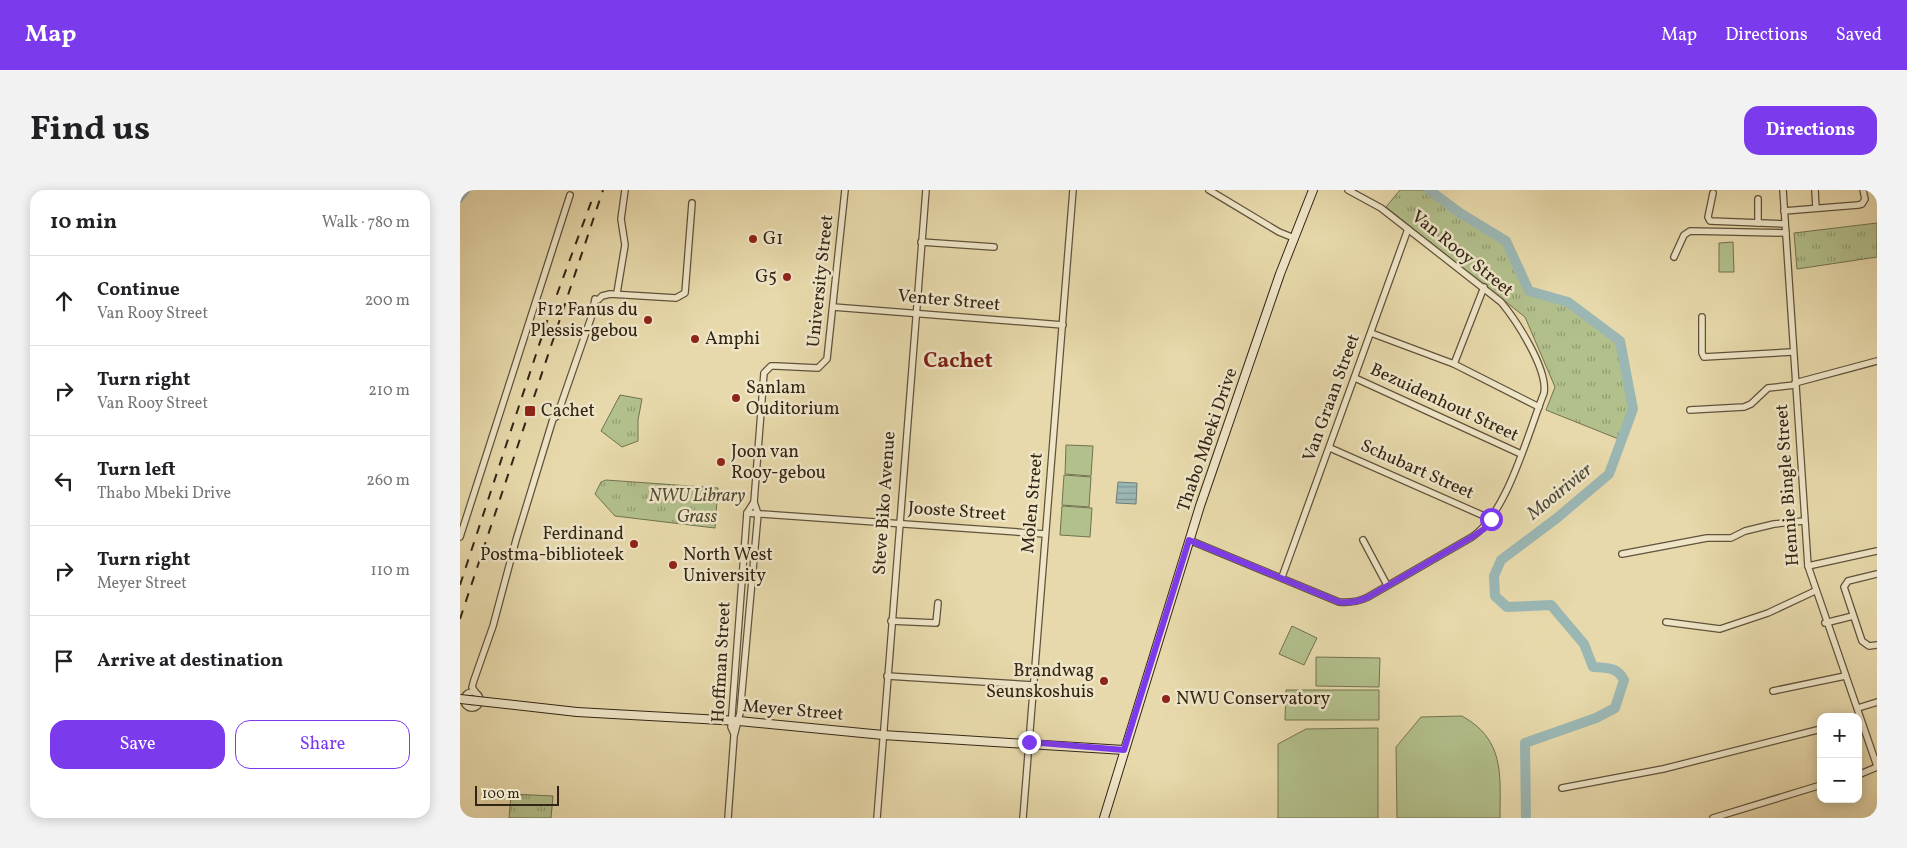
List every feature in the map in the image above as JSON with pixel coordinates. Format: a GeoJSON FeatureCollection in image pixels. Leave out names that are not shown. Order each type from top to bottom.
{"type":"FeatureCollection","features":[{"type":"Feature","properties":{"kind":"main road","name":"Thabo Mbeki Drive"},"geometry":{"type":"LineString","coordinates":[[1104,818],[1189,540],[1294,238],[1313,190]]}},
{"type":"Feature","properties":{"kind":"main road","name":"Meyer Street"},"geometry":{"type":"LineString","coordinates":[[461,702],[576,712],[735,721],[882,734],[1029,742],[1124,750]]}},
{"type":"Feature","properties":{"kind":"street"},"geometry":{"type":"LineString","coordinates":[[618,293],[625,245],[621,219],[626,190]]}},
{"type":"Feature","properties":{"kind":"street","name":"University Street"},"geometry":{"type":"LineString","coordinates":[[763,378],[764,373],[771,366],[818,368],[825,363],[833,307],[845,190]]}},
{"type":"Feature","properties":{"kind":"street","name":"Steve Biko Avenue"},"geometry":{"type":"LineString","coordinates":[[877,818],[898,523],[926,190]]}},
{"type":"Feature","properties":{"kind":"street","name":"Molen Street"},"geometry":{"type":"LineString","coordinates":[[1023,818],[1073,190]]}},
{"type":"Feature","properties":{"kind":"street"},"geometry":{"type":"LineString","coordinates":[[1209,190],[1279,232],[1294,238]]}},
{"type":"Feature","properties":{"kind":"street","name":"Van Rooy Street"},"geometry":{"type":"LineString","coordinates":[[1189,540],[1339,602],[1358,602],[1484,529],[1491,519],[1521,454],[1544,393],[1544,379],[1513,317],[1484,287],[1381,208],[1348,190]]}},
{"type":"Feature","properties":{"kind":"street","name":"Hennie Bingle Street"},"geometry":{"type":"LineString","coordinates":[[1783,190],[1792,352],[1808,566],[1825,623],[1859,713]]}},
{"type":"Feature","properties":{"kind":"street"},"geometry":{"type":"LineString","coordinates":[[1814,190],[1816,208]]}},
{"type":"Feature","properties":{"kind":"street"},"geometry":{"type":"LineString","coordinates":[[1784,210],[1862,204],[1865,199],[1864,190]]}},
{"type":"Feature","properties":{"kind":"street"},"geometry":{"type":"LineString","coordinates":[[1713,193],[1708,217],[1710,221],[1785,224]]}},
{"type":"Feature","properties":{"kind":"street"},"geometry":{"type":"LineString","coordinates":[[460,537],[570,195]]}},
{"type":"Feature","properties":{"kind":"street"},"geometry":{"type":"LineString","coordinates":[[1758,199],[1758,223]]}},
{"type":"Feature","properties":{"kind":"street"},"geometry":{"type":"LineString","coordinates":[[476,693],[466,694],[461,702],[470,708],[476,707],[480,699],[476,693],[472,688],[474,680],[493,626],[540,462],[592,315],[595,299],[598,300],[606,294],[618,293],[676,298],[685,293],[692,202]]}},
{"type":"Feature","properties":{"kind":"street","name":"Van Graan Street"},"geometry":{"type":"LineString","coordinates":[[1282,577],[1372,333],[1408,229]]}},
{"type":"Feature","properties":{"kind":"street"},"geometry":{"type":"LineString","coordinates":[[1674,257],[1684,235],[1690,231],[1786,233]]}},
{"type":"Feature","properties":{"kind":"street"},"geometry":{"type":"LineString","coordinates":[[921,242],[994,248]]}},
{"type":"Feature","properties":{"kind":"street"},"geometry":{"type":"LineString","coordinates":[[1454,364],[1484,287]]}},
{"type":"Feature","properties":{"kind":"street","name":"Venter Street"},"geometry":{"type":"LineString","coordinates":[[833,307],[1063,325]]}},
{"type":"Feature","properties":{"kind":"street"},"geometry":{"type":"LineString","coordinates":[[1702,317],[1702,353],[1704,357],[1792,352]]}},
{"type":"Feature","properties":{"kind":"street"},"geometry":{"type":"LineString","coordinates":[[1372,333],[1454,364],[1539,407]]}},
{"type":"Feature","properties":{"kind":"street"},"geometry":{"type":"LineString","coordinates":[[1690,410],[1744,407],[1768,388],[1795,384],[1877,361]]}},
{"type":"Feature","properties":{"kind":"street","name":"Hoffman Street"},"geometry":{"type":"LineString","coordinates":[[735,721],[758,514],[754,502],[763,378]]}},
{"type":"Feature","properties":{"kind":"street","name":"Bezuidenhout Street"},"geometry":{"type":"LineString","coordinates":[[1355,378],[1521,454]]}},
{"type":"Feature","properties":{"kind":"street","name":"Schubart Street"},"geometry":{"type":"LineString","coordinates":[[1330,448],[1491,519]]}},
{"type":"Feature","properties":{"kind":"street","name":"Hoffman Street"},"geometry":{"type":"LineString","coordinates":[[728,818],[747,513],[754,502]]}},
{"type":"Feature","properties":{"kind":"street","name":"Jooste Street"},"geometry":{"type":"LineString","coordinates":[[747,513],[1045,534]]}},
{"type":"Feature","properties":{"kind":"street"},"geometry":{"type":"LineString","coordinates":[[1622,554],[1707,538],[1731,538],[1745,531],[1774,524],[1804,521]]}},
{"type":"Feature","properties":{"kind":"street"},"geometry":{"type":"LineString","coordinates":[[1363,540],[1387,585]]}},
{"type":"Feature","properties":{"kind":"street"},"geometry":{"type":"LineString","coordinates":[[1808,566],[1877,551]]}},
{"type":"Feature","properties":{"kind":"street"},"geometry":{"type":"LineString","coordinates":[[1877,574],[1848,581],[1844,584],[1862,641],[1869,646],[1877,645]]}},
{"type":"Feature","properties":{"kind":"street"},"geometry":{"type":"LineString","coordinates":[[1666,622],[1720,629],[1768,612],[1815,590]]}},
{"type":"Feature","properties":{"kind":"street"},"geometry":{"type":"LineString","coordinates":[[891,621],[936,623],[938,603]]}},
{"type":"Feature","properties":{"kind":"street"},"geometry":{"type":"LineString","coordinates":[[1825,623],[1853,616]]}},
{"type":"Feature","properties":{"kind":"street"},"geometry":{"type":"LineString","coordinates":[[887,676],[1034,685]]}},
{"type":"Feature","properties":{"kind":"street"},"geometry":{"type":"LineString","coordinates":[[1773,691],[1845,676]]}},
{"type":"Feature","properties":{"kind":"street"},"geometry":{"type":"LineString","coordinates":[[1858,708],[1877,702]]}},
{"type":"Feature","properties":{"kind":"street","name":"Hennie Bingle Street"},"geometry":{"type":"LineString","coordinates":[[1862,725],[1877,767]]}},
{"type":"Feature","properties":{"kind":"street"},"geometry":{"type":"LineString","coordinates":[[1562,788],[1663,769],[1817,730]]}},
{"type":"Feature","properties":{"kind":"street"},"geometry":{"type":"LineString","coordinates":[[1862,773],[1877,767]]}},
{"type":"Feature","properties":{"kind":"street"},"geometry":{"type":"LineString","coordinates":[[1713,818],[1817,786]]}},
{"type":"Feature","properties":{"kind":"green space"},"geometry":{"type":"Polygon","coordinates":[[[1400,190],[1429,190],[1460,213],[1506,241],[1529,291],[1568,302],[1620,341],[1633,409],[1621,440],[1546,410],[1555,387],[1525,317],[1386,207],[1400,190]]]}},
{"type":"Feature","properties":{"kind":"green space"},"geometry":{"type":"Polygon","coordinates":[[[1877,223],[1877,257],[1797,269],[1794,233],[1877,223]]]}},
{"type":"Feature","properties":{"kind":"green space"},"geometry":{"type":"Polygon","coordinates":[[[1733,242],[1734,272],[1719,272],[1719,243],[1733,242]]]}},
{"type":"Feature","properties":{"kind":"green space"},"geometry":{"type":"Polygon","coordinates":[[[620,395],[642,399],[638,420],[638,441],[622,447],[601,431],[620,395]]]}},
{"type":"Feature","properties":{"kind":"green space"},"geometry":{"type":"Polygon","coordinates":[[[1066,445],[1093,446],[1091,476],[1065,474],[1066,445]]]}},
{"type":"Feature","properties":{"kind":"green space"},"geometry":{"type":"Polygon","coordinates":[[[1064,475],[1091,477],[1089,507],[1062,505],[1064,475]]]}},
{"type":"Feature","properties":{"kind":"green space","name":"NWU Library Grass"},"geometry":{"type":"Polygon","coordinates":[[[606,480],[718,488],[715,528],[615,516],[595,494],[601,482],[606,480]]]}},
{"type":"Feature","properties":{"kind":"green space"},"geometry":{"type":"Polygon","coordinates":[[[1062,506],[1092,508],[1090,537],[1060,535],[1062,506]]]}},
{"type":"Feature","properties":{"kind":"green space"},"geometry":{"type":"Polygon","coordinates":[[[1292,626],[1317,638],[1304,665],[1279,654],[1292,626]]]}},
{"type":"Feature","properties":{"kind":"green space"},"geometry":{"type":"Polygon","coordinates":[[[1316,657],[1380,658],[1379,687],[1316,686],[1316,657]]]}},
{"type":"Feature","properties":{"kind":"green space"},"geometry":{"type":"Polygon","coordinates":[[[1286,690],[1379,690],[1379,720],[1285,720],[1286,690]]]}},
{"type":"Feature","properties":{"kind":"green space"},"geometry":{"type":"Polygon","coordinates":[[[1462,716],[1476,725],[1493,747],[1499,773],[1500,818],[1397,818],[1396,747],[1421,717],[1462,716]]]}},
{"type":"Feature","properties":{"kind":"green space"},"geometry":{"type":"Polygon","coordinates":[[[1378,728],[1378,818],[1278,818],[1278,744],[1306,729],[1378,728]]]}},
{"type":"Feature","properties":{"kind":"green space"},"geometry":{"type":"Polygon","coordinates":[[[511,794],[553,796],[551,818],[509,818],[511,794]]]}},
{"type":"Feature","properties":{"kind":"water"},"geometry":{"type":"Polygon","coordinates":[[[1118,482],[1137,483],[1136,504],[1116,503],[1118,482]]]}},
{"type":"Feature","properties":{"kind":"waterway"},"geometry":{"type":"LineString","coordinates":[[460,200],[468,190]]}},
{"type":"Feature","properties":{"kind":"waterway","name":"Mooirivier"},"geometry":{"type":"LineString","coordinates":[[1429,190],[1460,213],[1506,241],[1529,291],[1568,302],[1620,341],[1633,409],[1609,474],[1557,518],[1501,560],[1494,576],[1495,596],[1507,607],[1551,605],[1584,644],[1593,667],[1615,670],[1624,680],[1615,708],[1596,718],[1525,743],[1526,818]]}},
{"type":"Feature","properties":{"kind":"railway"},"geometry":{"type":"LineString","coordinates":[[460,619],[603,190]]}},
{"type":"Feature","properties":{"kind":"railway"},"geometry":{"type":"LineString","coordinates":[[460,585],[546,324],[593,197]]}},
{"type":"Feature","properties":{"kind":"place","name":"G1"},"geometry":{"type":"Point","coordinates":[753,239]}},
{"type":"Feature","properties":{"kind":"place","name":"G5"},"geometry":{"type":"Point","coordinates":[787,277]}},
{"type":"Feature","properties":{"kind":"place","name":"F12 Fanus du Plessis-gebou"},"geometry":{"type":"Point","coordinates":[648,320]}},
{"type":"Feature","properties":{"kind":"place","name":"Amphi"},"geometry":{"type":"Point","coordinates":[695,339]}},
{"type":"Feature","properties":{"kind":"place","name":"Sanlam Ouditorium"},"geometry":{"type":"Point","coordinates":[736,398]}},
{"type":"Feature","properties":{"kind":"place","name":"Cachet"},"geometry":{"type":"Point","coordinates":[530,411]}},
{"type":"Feature","properties":{"kind":"place","name":"Joon van Rooy-gebou"},"geometry":{"type":"Point","coordinates":[721,462]}},
{"type":"Feature","properties":{"kind":"place","name":"Ferdinand Postma-biblioteek"},"geometry":{"type":"Point","coordinates":[634,544]}},
{"type":"Feature","properties":{"kind":"place","name":"North West University"},"geometry":{"type":"Point","coordinates":[673,565]}},
{"type":"Feature","properties":{"kind":"place","name":"Brandwag Seunskoshuis"},"geometry":{"type":"Point","coordinates":[1104,681]}},
{"type":"Feature","properties":{"kind":"place","name":"NWU Conservatory"},"geometry":{"type":"Point","coordinates":[1166,699]}},
{"type":"Feature","properties":{"kind":"district","name":"Cachet"},"geometry":{"type":"Point","coordinates":[958,361]}},
{"type":"Feature","properties":{"kind":"route"},"geometry":{"type":"LineString","coordinates":[[1029,742],[1124,750],[1189,540],[1339,602],[1349,603],[1358,602],[1368,597],[1472,537],[1484,529],[1491,519]]}}]}
